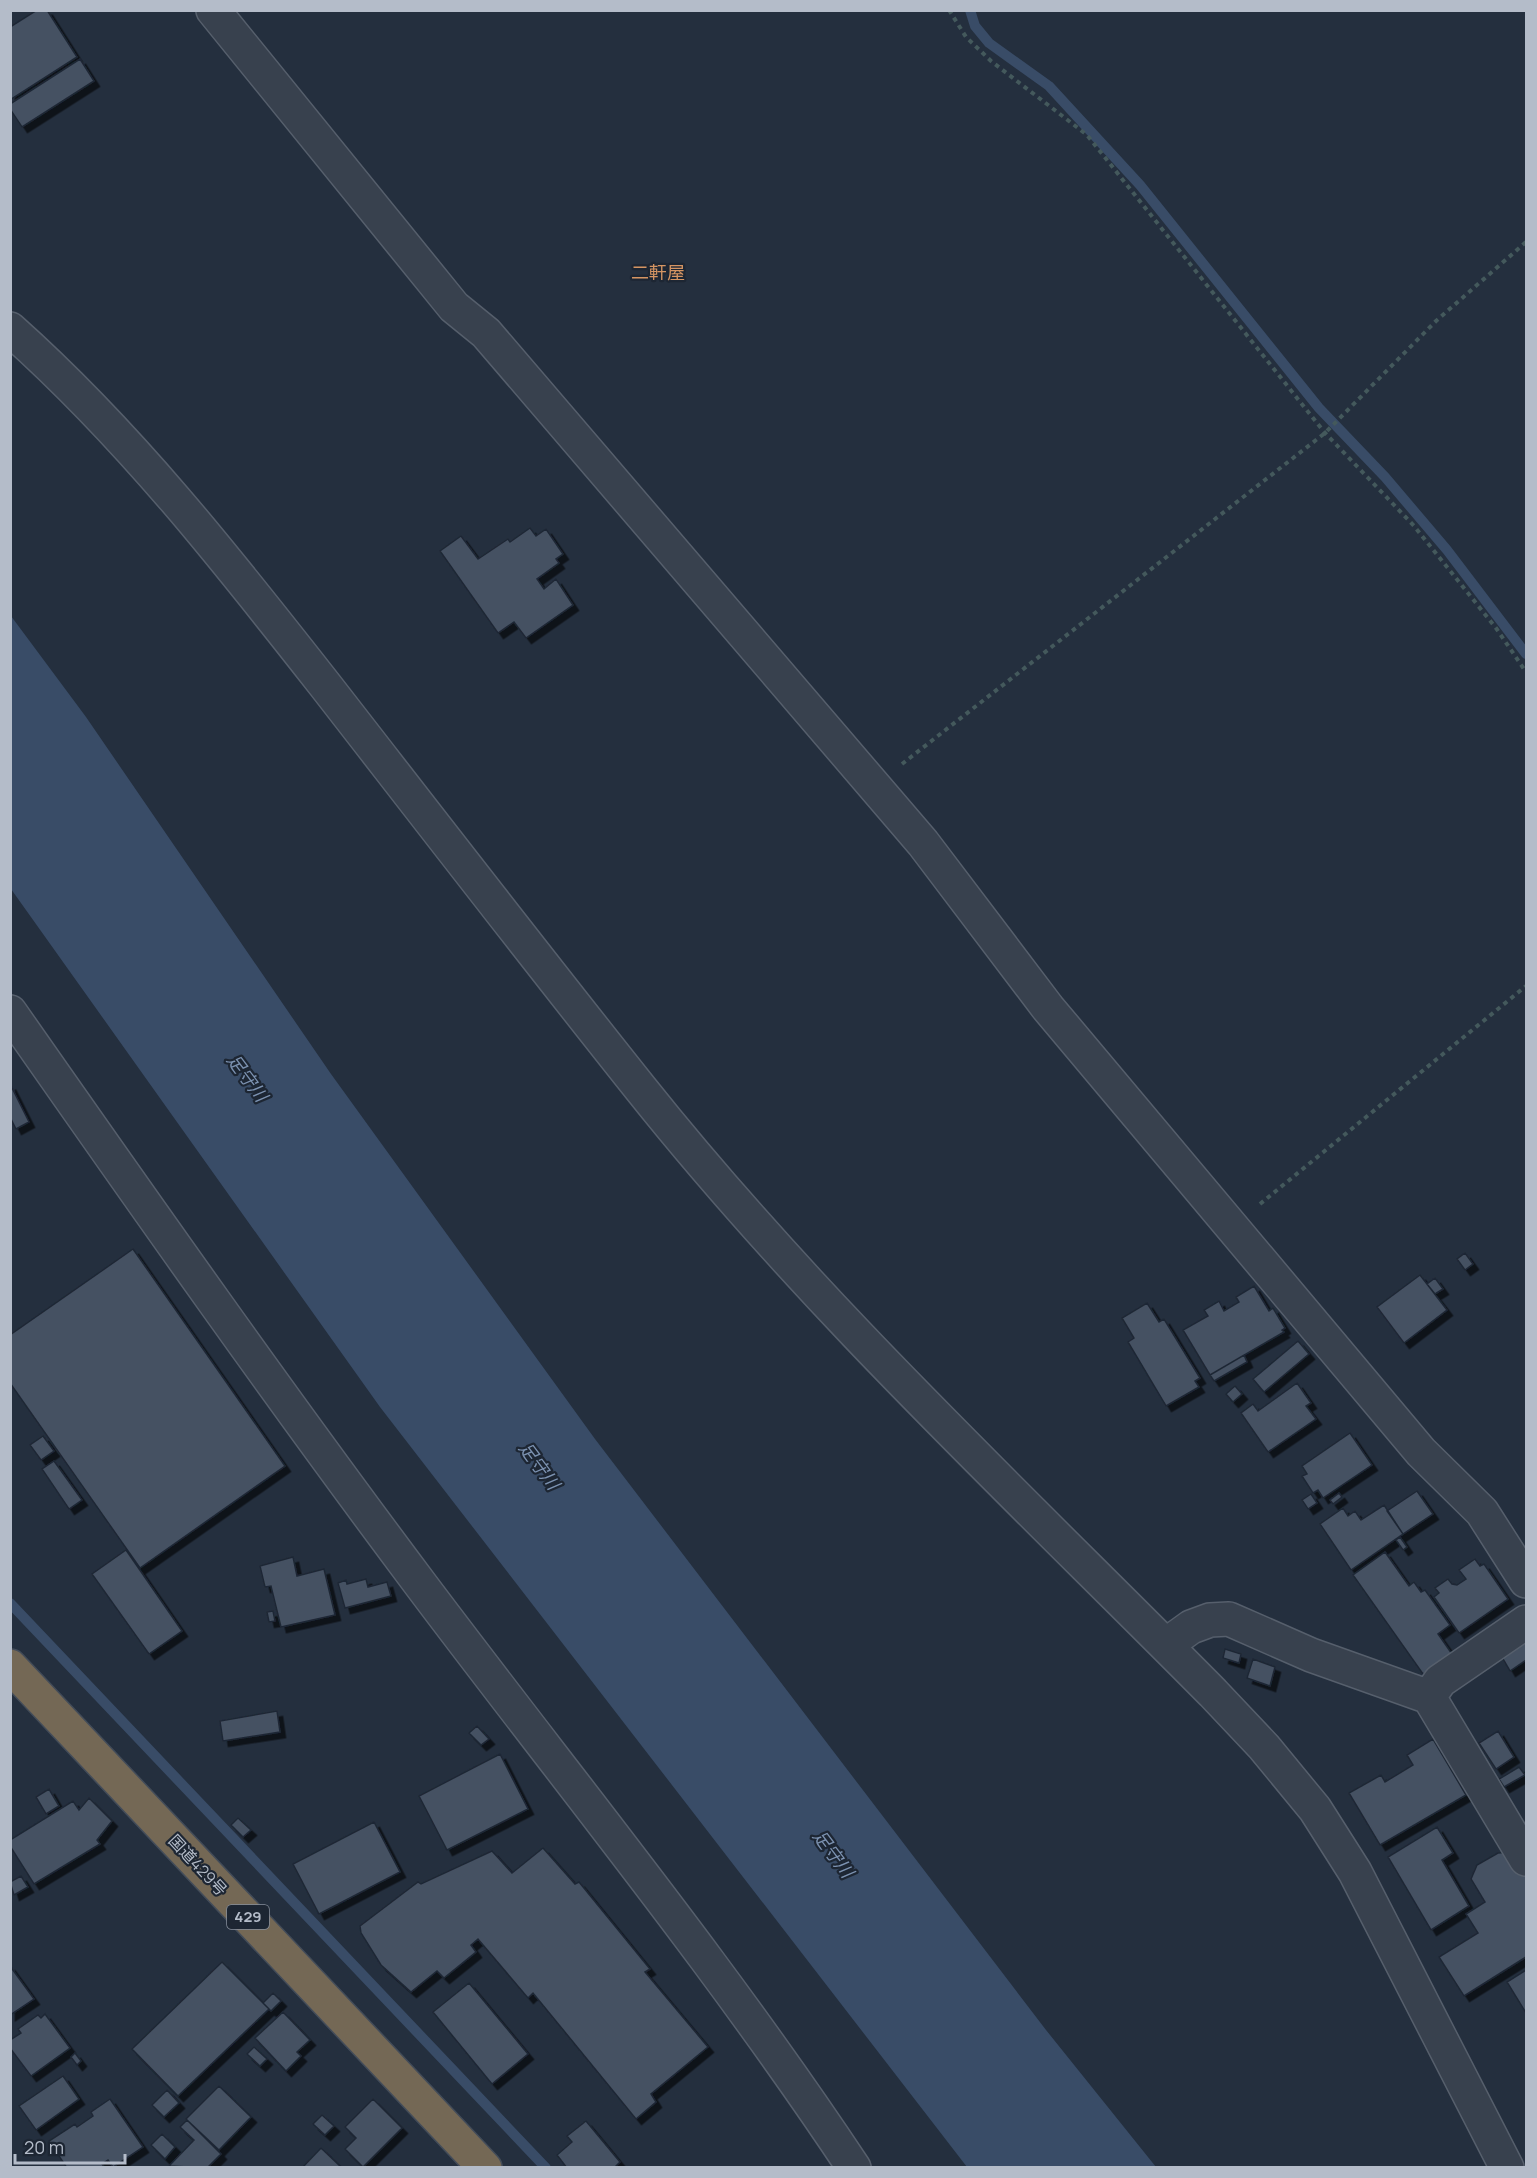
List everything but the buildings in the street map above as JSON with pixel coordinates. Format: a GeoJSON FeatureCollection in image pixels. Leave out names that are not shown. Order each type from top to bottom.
{"type":"FeatureCollection","features":[{"type":"Feature","properties":{"kind":"highway","name":"国道429号"},"geometry":{"type":"LineString","coordinates":[[10,1666],[485,2168]]}},
{"type":"Feature","properties":{"kind":"street"},"geometry":{"type":"LineString","coordinates":[[213,10],[454,307],[486,333],[923,843],[1048,1008],[1421,1452],[1482,1512],[1527,1581]]}},
{"type":"Feature","properties":{"kind":"street"},"geometry":{"type":"LineString","coordinates":[[10,329],[131,448],[210,539],[643,1091],[752,1224],[839,1317],[1166,1645],[1264,1747],[1315,1809],[1355,1872],[1507,2168]]}},
{"type":"Feature","properties":{"kind":"street"},"geometry":{"type":"LineString","coordinates":[[10,1012],[138,1195],[420,1583],[635,1863],[796,2081],[854,2168]]}},
{"type":"Feature","properties":{"kind":"street"},"geometry":{"type":"LineString","coordinates":[[1166,1645],[1191,1627],[1210,1620],[1229,1619],[1311,1655],[1429,1697],[1527,1859]]}},
{"type":"Feature","properties":{"kind":"street"},"geometry":{"type":"LineString","coordinates":[[1429,1697],[1440,1681],[1527,1622]]}},
{"type":"Feature","properties":{"kind":"path"},"geometry":{"type":"LineString","coordinates":[[949,10],[966,36],[991,61],[1087,135],[1325,433],[1414,525],[1496,628],[1527,672]]}},
{"type":"Feature","properties":{"kind":"path"},"geometry":{"type":"LineString","coordinates":[[874,785],[1325,433],[1436,321],[1527,242]]}},
{"type":"Feature","properties":{"kind":"path"},"geometry":{"type":"LineString","coordinates":[[1233,1227],[1527,986]]}},
{"type":"Feature","properties":{"kind":"water","name":"足守川"},"geometry":{"type":"Polygon","coordinates":[[[11,616],[86,717],[331,1074],[595,1439],[1046,2030],[1156,2167],[967,2167],[380,1407],[11,889],[11,616]]]}},
{"type":"Feature","properties":{"kind":"waterway"},"geometry":{"type":"LineString","coordinates":[[970,10],[975,26],[989,43],[1049,86],[1140,185],[1319,408],[1385,477],[1447,550],[1526,654]]}},
{"type":"Feature","properties":{"kind":"waterway"},"geometry":{"type":"LineString","coordinates":[[10,1603],[546,2168]]}},
{"type":"Feature","properties":{"kind":"district","name":"二軒屋"},"geometry":{"type":"Point","coordinates":[658,273]}}]}
